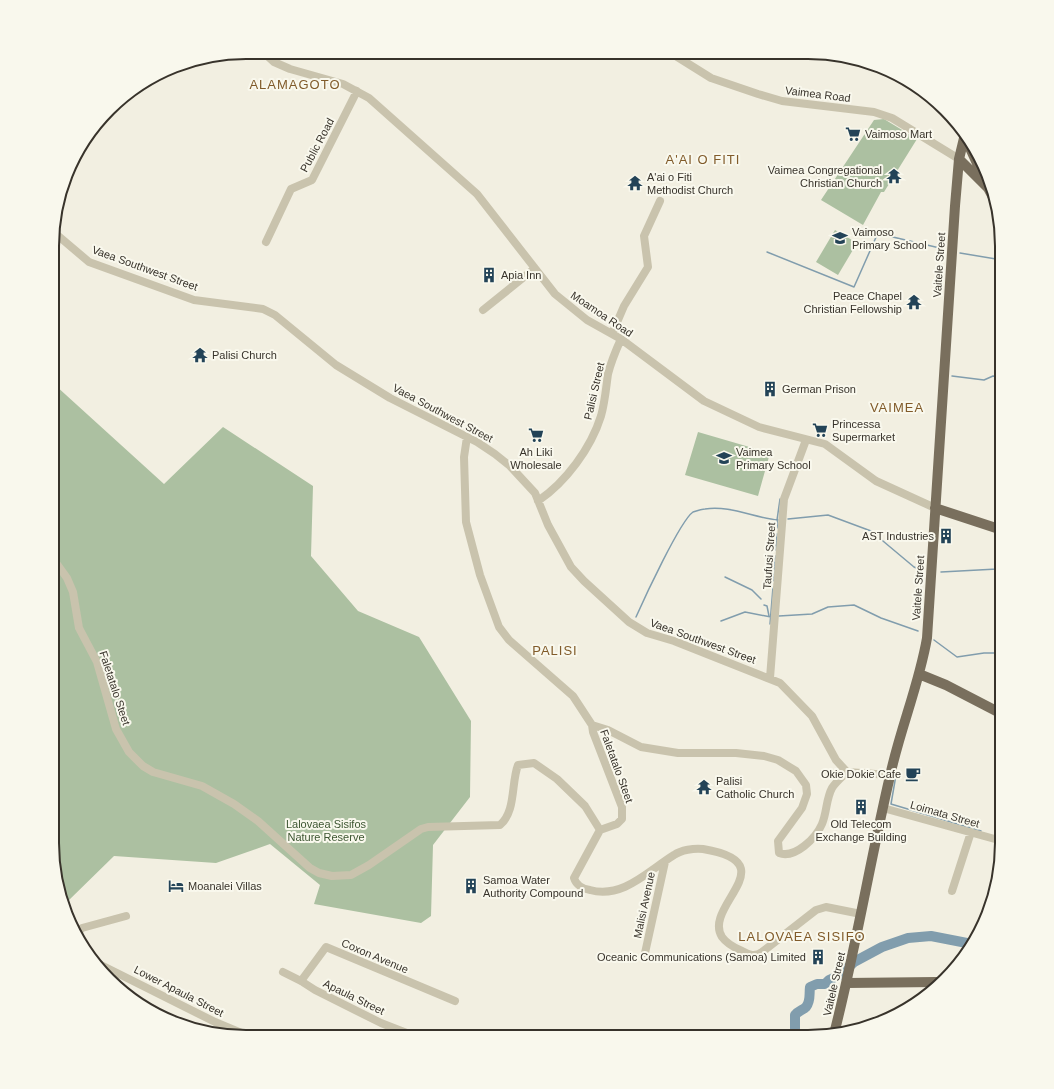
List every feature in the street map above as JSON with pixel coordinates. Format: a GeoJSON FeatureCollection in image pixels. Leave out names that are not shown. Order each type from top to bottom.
{"type":"FeatureCollection","features":[{"type":"Feature","properties":{"kind":"main road","name":"Vaitele Street"},"geometry":{"type":"LineString","coordinates":[[836,1027],[848,981],[890,775],[901,730],[919,674],[928,624],[955,206],[959,159],[963,142]]}},
{"type":"Feature","properties":{"kind":"main road"},"geometry":{"type":"LineString","coordinates":[[959,159],[984,184]]}},
{"type":"Feature","properties":{"kind":"main road"},"geometry":{"type":"LineString","coordinates":[[955,206],[962,181],[965,178],[974,179],[985,186]]}},
{"type":"Feature","properties":{"kind":"main road"},"geometry":{"type":"LineString","coordinates":[[935,508],[995,528]]}},
{"type":"Feature","properties":{"kind":"main road"},"geometry":{"type":"LineString","coordinates":[[928,624],[927,664],[932,674],[946,686]]}},
{"type":"Feature","properties":{"kind":"main road"},"geometry":{"type":"LineString","coordinates":[[919,674],[995,710]]}},
{"type":"Feature","properties":{"kind":"main road"},"geometry":{"type":"LineString","coordinates":[[912,698],[924,684],[928,683],[946,686]]}},
{"type":"Feature","properties":{"kind":"main road"},"geometry":{"type":"LineString","coordinates":[[848,981],[933,982]]}},
{"type":"Feature","properties":{"kind":"street","name":"Moamoa Road"},"geometry":{"type":"LineString","coordinates":[[271,59],[290,69],[343,84],[369,98],[477,194],[555,294],[587,320],[621,339],[704,401],[759,427],[824,444],[876,481],[935,508]]}},
{"type":"Feature","properties":{"kind":"street","name":"Vaimea Road"},"geometry":{"type":"LineString","coordinates":[[681,59],[711,78],[770,98],[782,101],[874,112],[892,118],[959,159]]}},
{"type":"Feature","properties":{"kind":"street","name":"Public Road"},"geometry":{"type":"LineString","coordinates":[[266,242],[292,189],[312,180],[357,91]]}},
{"type":"Feature","properties":{"kind":"street"},"geometry":{"type":"LineString","coordinates":[[612,334],[624,306],[648,267],[644,236],[660,202]]}},
{"type":"Feature","properties":{"kind":"street","name":"Vaea Southwest Street"},"geometry":{"type":"LineString","coordinates":[[59,237],[89,262],[194,300],[263,309],[275,315],[336,365],[390,398],[468,437],[510,466],[534,493],[560,549],[571,567],[628,622],[647,634],[674,641],[770,678],[783,686],[812,716],[836,760],[847,772]]}},
{"type":"Feature","properties":{"kind":"street"},"geometry":{"type":"LineString","coordinates":[[483,310],[534,269]]}},
{"type":"Feature","properties":{"kind":"street","name":"Palisi Street"},"geometry":{"type":"LineString","coordinates":[[538,501],[549,493],[576,463],[594,434],[601,416],[609,372],[621,339]]}},
{"type":"Feature","properties":{"kind":"street","name":"Faletatalo Steet"},"geometry":{"type":"LineString","coordinates":[[59,567],[67,578],[73,592],[79,628],[92,650],[100,670],[116,729],[124,745],[132,755],[153,772],[202,786],[234,804],[258,821],[300,860],[319,873],[332,876],[351,875],[365,868],[421,829],[428,827],[500,825],[508,815],[514,774],[518,765],[523,763],[534,764],[557,779],[585,806],[600,830],[617,824],[622,819],[622,813],[616,790],[593,732],[592,725],[573,696],[510,640],[499,628],[480,575],[466,522],[464,457],[468,437]]}},
{"type":"Feature","properties":{"kind":"street","name":"Taufusi Street"},"geometry":{"type":"LineString","coordinates":[[770,678],[784,499],[806,440]]}},
{"type":"Feature","properties":{"kind":"street"},"geometry":{"type":"LineString","coordinates":[[592,725],[608,730],[641,746],[678,753],[736,753],[764,756],[778,760],[796,771],[806,785],[807,794],[802,808],[778,841],[779,853],[785,855],[794,852],[814,835],[822,825],[832,788],[847,772],[890,775]]}},
{"type":"Feature","properties":{"kind":"street","name":"Loimata Street"},"geometry":{"type":"LineString","coordinates":[[883,808],[995,839]]}},
{"type":"Feature","properties":{"kind":"street"},"geometry":{"type":"LineString","coordinates":[[600,830],[574,878],[575,882],[581,887],[601,892],[622,888],[637,881],[674,855],[686,850],[701,849],[725,854],[733,859],[738,865],[741,873],[740,882],[722,912],[720,924],[721,936],[728,943],[752,955],[757,955],[762,952],[816,910],[826,907],[861,914]]}},
{"type":"Feature","properties":{"kind":"street"},"geometry":{"type":"LineString","coordinates":[[952,891],[970,832]]}},
{"type":"Feature","properties":{"kind":"street","name":"Malisi Avenue"},"geometry":{"type":"LineString","coordinates":[[645,953],[665,862]]}},
{"type":"Feature","properties":{"kind":"street"},"geometry":{"type":"LineString","coordinates":[[80,930],[82,928],[126,916]]}},
{"type":"Feature","properties":{"kind":"street","name":"Coxon Avenue"},"geometry":{"type":"LineString","coordinates":[[301,981],[326,947],[455,1001]]}},
{"type":"Feature","properties":{"kind":"street","name":"Lower Apaula Street"},"geometry":{"type":"LineString","coordinates":[[105,966],[226,1029]]}},
{"type":"Feature","properties":{"kind":"street","name":"Apaula Street"},"geometry":{"type":"LineString","coordinates":[[283,972],[315,990],[381,1023],[399,1030]]}},
{"type":"Feature","properties":{"kind":"green space","name":"Vaimea Congregational Christian Church"},"geometry":{"type":"Polygon","coordinates":[[[884,119],[917,139],[884,192],[881,192],[863,225],[821,200],[874,120],[884,119]]]}},
{"type":"Feature","properties":{"kind":"green space"},"geometry":{"type":"Polygon","coordinates":[[[835,230],[857,243],[838,275],[816,262],[835,230]]]}},
{"type":"Feature","properties":{"kind":"green space","name":"Lalovaea Sisifos Nature Reserve"},"geometry":{"type":"Polygon","coordinates":[[[59,389],[164,484],[223,427],[313,486],[311,556],[358,611],[419,637],[471,721],[470,797],[433,845],[431,916],[421,923],[314,904],[320,885],[270,844],[216,863],[114,856],[68,901],[65,891],[59,855],[59,389]]]}},
{"type":"Feature","properties":{"kind":"green space"},"geometry":{"type":"Polygon","coordinates":[[[698,432],[770,453],[758,496],[685,475],[698,432]]]}},
{"type":"Feature","properties":{"kind":"waterway"},"geometry":{"type":"LineString","coordinates":[[767,252],[854,287],[877,235],[880,234],[944,249]]}},
{"type":"Feature","properties":{"kind":"waterway"},"geometry":{"type":"LineString","coordinates":[[960,253],[995,259]]}},
{"type":"Feature","properties":{"kind":"waterway"},"geometry":{"type":"LineString","coordinates":[[952,376],[984,380],[995,376]]}},
{"type":"Feature","properties":{"kind":"waterway"},"geometry":{"type":"LineString","coordinates":[[778,528],[777,520],[780,499]]}},
{"type":"Feature","properties":{"kind":"waterway"},"geometry":{"type":"LineString","coordinates":[[636,617],[671,544],[687,518],[693,512],[714,508],[733,510],[778,520]]}},
{"type":"Feature","properties":{"kind":"waterway"},"geometry":{"type":"LineString","coordinates":[[788,519],[828,515],[871,531],[914,567],[921,570]]}},
{"type":"Feature","properties":{"kind":"waterway"},"geometry":{"type":"LineString","coordinates":[[776,550],[777,534]]}},
{"type":"Feature","properties":{"kind":"waterway"},"geometry":{"type":"LineString","coordinates":[[773,581],[775,556]]}},
{"type":"Feature","properties":{"kind":"waterway"},"geometry":{"type":"LineString","coordinates":[[941,572],[995,569]]}},
{"type":"Feature","properties":{"kind":"waterway"},"geometry":{"type":"LineString","coordinates":[[725,577],[752,590],[761,599]]}},
{"type":"Feature","properties":{"kind":"waterway"},"geometry":{"type":"LineString","coordinates":[[770,624],[773,587]]}},
{"type":"Feature","properties":{"kind":"waterway"},"geometry":{"type":"LineString","coordinates":[[764,605],[767,606],[769,616]]}},
{"type":"Feature","properties":{"kind":"waterway"},"geometry":{"type":"LineString","coordinates":[[779,616],[812,614],[828,607],[854,605],[881,618],[918,631]]}},
{"type":"Feature","properties":{"kind":"waterway"},"geometry":{"type":"LineString","coordinates":[[721,621],[745,612],[771,617]]}},
{"type":"Feature","properties":{"kind":"waterway"},"geometry":{"type":"LineString","coordinates":[[934,640],[957,657],[995,653]]}},
{"type":"Feature","properties":{"kind":"waterway"},"geometry":{"type":"LineString","coordinates":[[895,775],[891,804],[981,831]]}},
{"type":"Feature","properties":{"kind":"waterway"},"geometry":{"type":"LineString","coordinates":[[795,1030],[795,1015],[808,1005],[810,987],[817,984],[825,984],[829,980],[840,975],[854,962],[882,947],[908,938],[931,936],[966,943]]}},
{"type":"Feature","properties":{"kind":"place","name":"Vaimoso Mart"},"geometry":{"type":"Point","coordinates":[853,134]}},
{"type":"Feature","properties":{"kind":"place","name":"Vaimea Congregational Christian Church"},"geometry":{"type":"Point","coordinates":[894,176]}},
{"type":"Feature","properties":{"kind":"place","name":"A'ai o Fiti Methodist Church"},"geometry":{"type":"Point","coordinates":[635,183]}},
{"type":"Feature","properties":{"kind":"place","name":"Vaimoso Primary School"},"geometry":{"type":"Point","coordinates":[840,238]}},
{"type":"Feature","properties":{"kind":"place","name":"Apia Inn"},"geometry":{"type":"Point","coordinates":[489,275]}},
{"type":"Feature","properties":{"kind":"place","name":"Peace Chapel Christian Fellowship"},"geometry":{"type":"Point","coordinates":[914,302]}},
{"type":"Feature","properties":{"kind":"place","name":"Palisi Church"},"geometry":{"type":"Point","coordinates":[200,355]}},
{"type":"Feature","properties":{"kind":"place","name":"German Prison"},"geometry":{"type":"Point","coordinates":[770,389]}},
{"type":"Feature","properties":{"kind":"place","name":"Princessa Supermarket"},"geometry":{"type":"Point","coordinates":[820,430]}},
{"type":"Feature","properties":{"kind":"place","name":"Ah Liki Wholesale"},"geometry":{"type":"Point","coordinates":[536,435]}},
{"type":"Feature","properties":{"kind":"place","name":"Vaimea Primary School"},"geometry":{"type":"Point","coordinates":[724,458]}},
{"type":"Feature","properties":{"kind":"place","name":"AST Industries"},"geometry":{"type":"Point","coordinates":[946,536]}},
{"type":"Feature","properties":{"kind":"place","name":"Okie Dokie Cafe"},"geometry":{"type":"Point","coordinates":[913,774]}},
{"type":"Feature","properties":{"kind":"place","name":"Palisi Catholic Church"},"geometry":{"type":"Point","coordinates":[704,787]}},
{"type":"Feature","properties":{"kind":"place","name":"Old Telecom Exchange Building"},"geometry":{"type":"Point","coordinates":[861,807]}},
{"type":"Feature","properties":{"kind":"place","name":"Moanalei Villas"},"geometry":{"type":"Point","coordinates":[176,886]}},
{"type":"Feature","properties":{"kind":"place","name":"Samoa Water Authority Compound"},"geometry":{"type":"Point","coordinates":[471,886]}},
{"type":"Feature","properties":{"kind":"place","name":"Oceanic Communications (Samoa) Limited"},"geometry":{"type":"Point","coordinates":[818,957]}},
{"type":"Feature","properties":{"kind":"district","name":"ALAMAGOTO"},"geometry":{"type":"Point","coordinates":[295,84]}},
{"type":"Feature","properties":{"kind":"district","name":"A'AI O FITI"},"geometry":{"type":"Point","coordinates":[703,159]}},
{"type":"Feature","properties":{"kind":"district","name":"VAIMEA"},"geometry":{"type":"Point","coordinates":[897,407]}},
{"type":"Feature","properties":{"kind":"district","name":"PALISI"},"geometry":{"type":"Point","coordinates":[555,650]}},
{"type":"Feature","properties":{"kind":"district","name":"LALOVAEA SISIFO"},"geometry":{"type":"Point","coordinates":[802,936]}}]}
